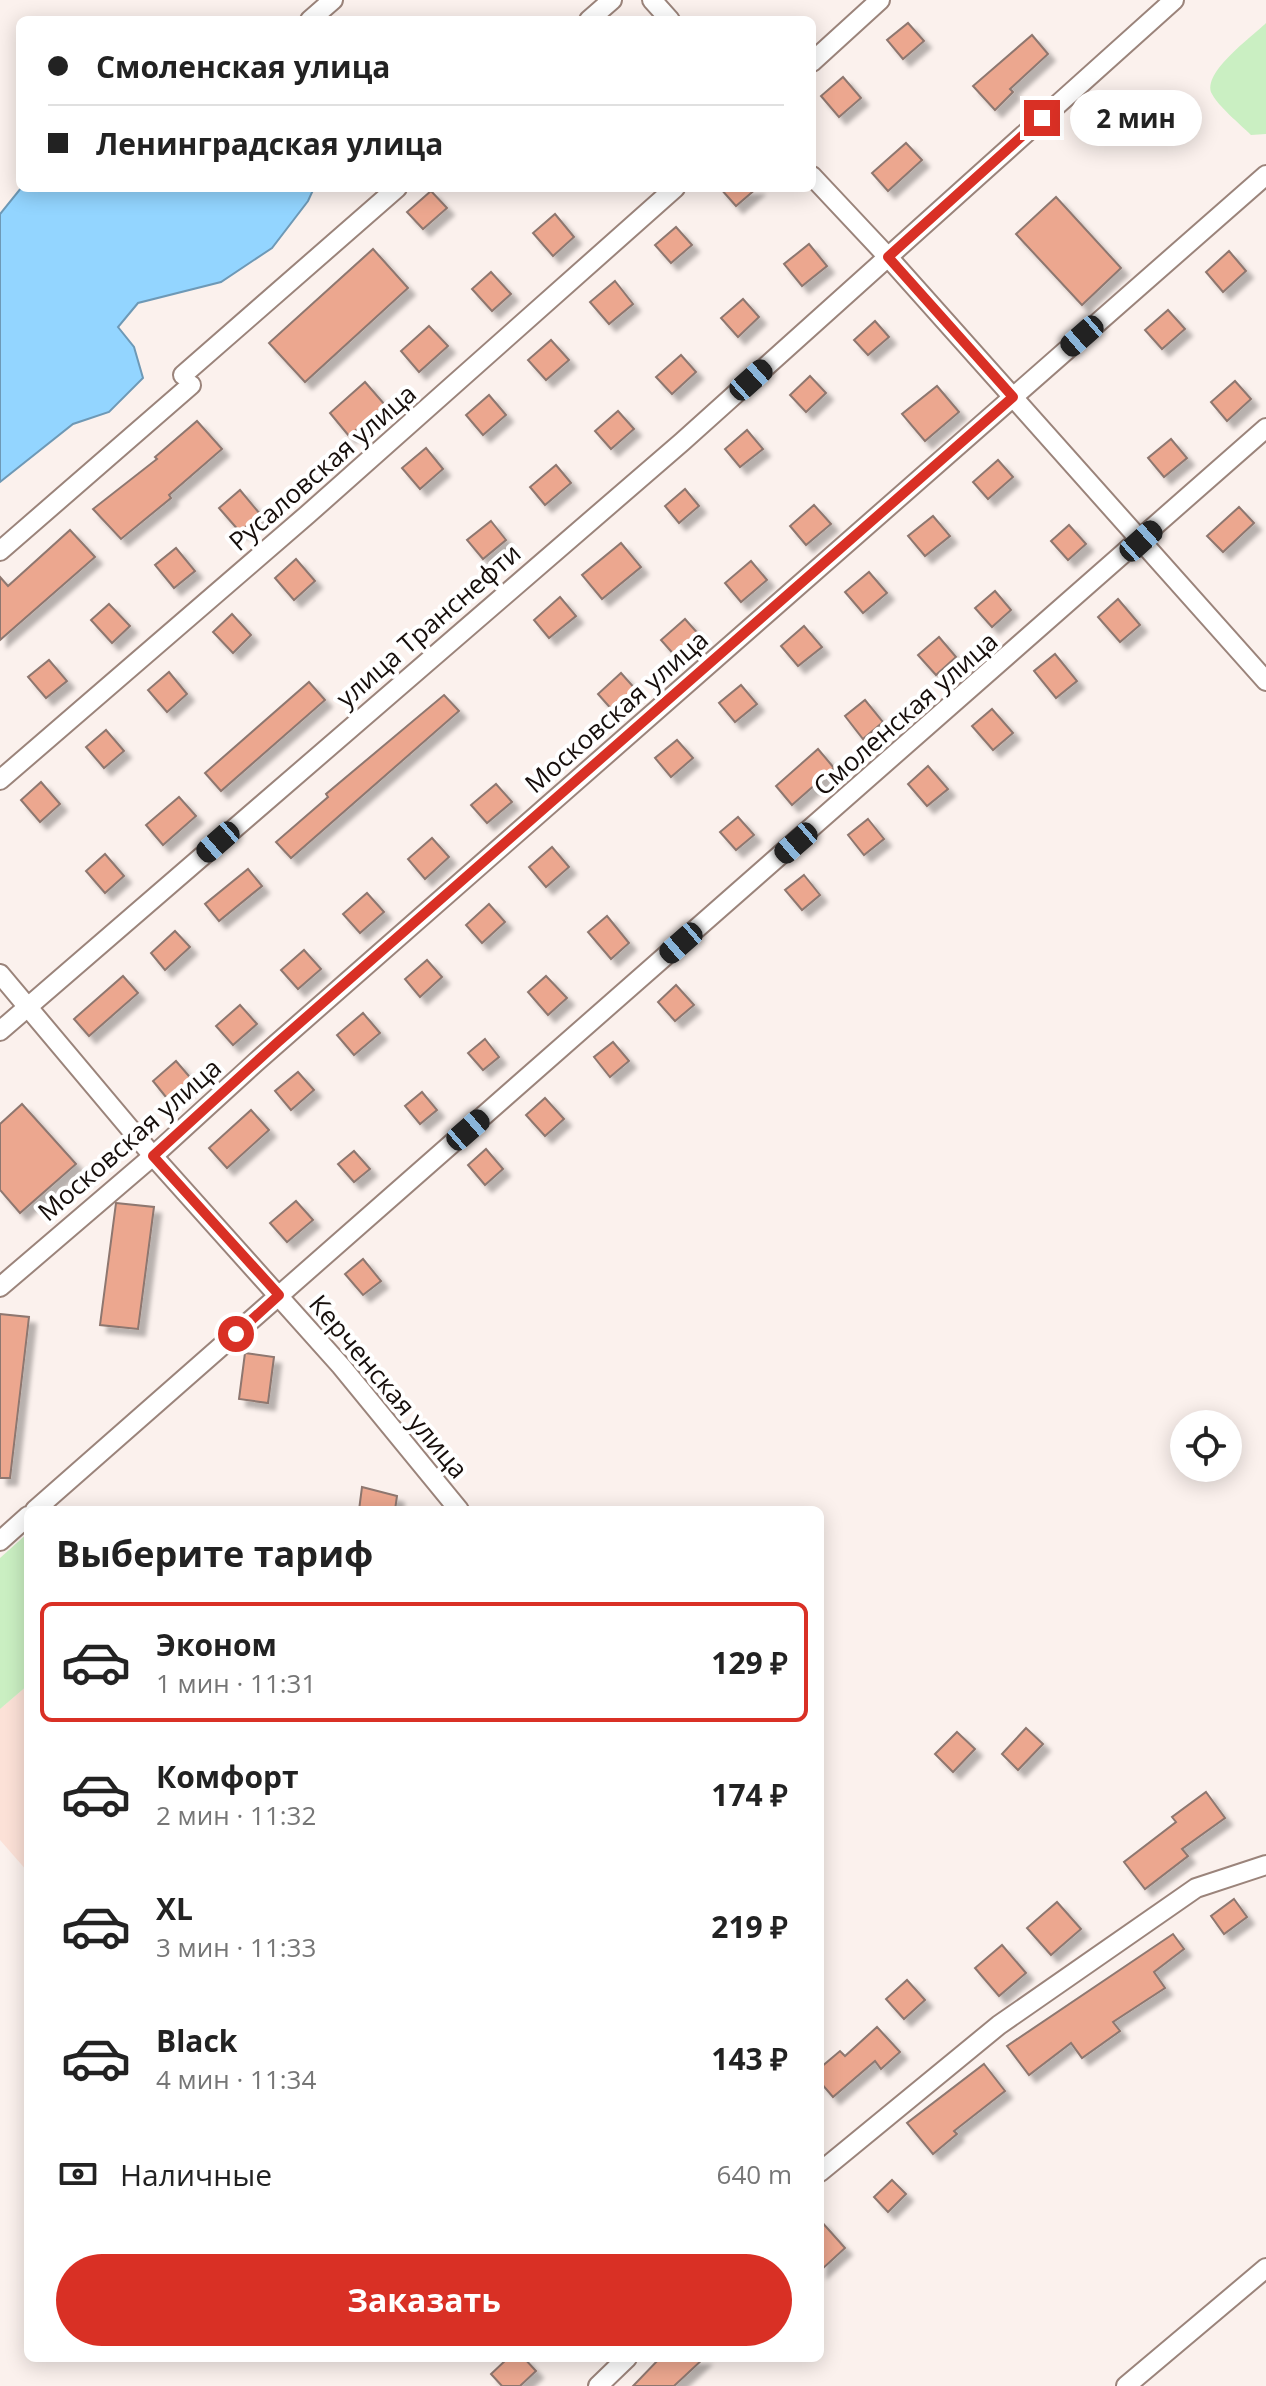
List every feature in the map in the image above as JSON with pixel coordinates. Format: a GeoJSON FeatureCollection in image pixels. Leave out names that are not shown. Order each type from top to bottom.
{"type":"FeatureCollection","features":[{"type":"Feature","properties":{"kind":"street"},"geometry":{"type":"LineString","coordinates":[[315,16],[333,0]]}},
{"type":"Feature","properties":{"kind":"street"},"geometry":{"type":"LineString","coordinates":[[594,16],[612,0]]}},
{"type":"Feature","properties":{"kind":"street"},"geometry":{"type":"LineString","coordinates":[[652,0],[666,16]]}},
{"type":"Feature","properties":{"kind":"street"},"geometry":{"type":"LineString","coordinates":[[816,58],[880,0]]}},
{"type":"Feature","properties":{"kind":"street","name":"улица Транснефти"},"geometry":{"type":"LineString","coordinates":[[0,1031],[682,442],[1174,0]]}},
{"type":"Feature","properties":{"kind":"street","name":"Московская улица"},"geometry":{"type":"LineString","coordinates":[[0,1287],[153,1156],[267,1051],[1266,175]]}},
{"type":"Feature","properties":{"kind":"street"},"geometry":{"type":"LineString","coordinates":[[816,180],[1266,681]]}},
{"type":"Feature","properties":{"kind":"street"},"geometry":{"type":"LineString","coordinates":[[0,551],[393,192]]}},
{"type":"Feature","properties":{"kind":"street","name":"Русаловская улица"},"geometry":{"type":"LineString","coordinates":[[0,780],[307,515],[670,192]]}},
{"type":"Feature","properties":{"kind":"street","name":"Смоленская улица"},"geometry":{"type":"LineString","coordinates":[[40,1506],[1266,428]]}},
{"type":"Feature","properties":{"kind":"street","name":"Керченская улица"},"geometry":{"type":"LineString","coordinates":[[0,974],[153,1156],[279,1295],[456,1506]]}},
{"type":"Feature","properties":{"kind":"street"},"geometry":{"type":"LineString","coordinates":[[0,1541],[24,1520]]}},
{"type":"Feature","properties":{"kind":"street"},"geometry":{"type":"LineString","coordinates":[[824,2169],[999,2025],[1196,1888],[1266,1865]]}},
{"type":"Feature","properties":{"kind":"street"},"geometry":{"type":"LineString","coordinates":[[1126,2386],[1266,2268]]}},
{"type":"Feature","properties":{"kind":"street"},"geometry":{"type":"LineString","coordinates":[[598,2386],[623,2362]]}},
{"type":"Feature","properties":{"kind":"shaded area"},"geometry":{"type":"Polygon","coordinates":[[[24,1688],[24,1867],[0,1840],[0,1709],[24,1688]]]}},
{"type":"Feature","properties":{"kind":"green space"},"geometry":{"type":"Polygon","coordinates":[[[1266,23],[1266,134],[1251,135],[1219,104],[1212,94],[1211,85],[1221,66],[1266,23]]]}},
{"type":"Feature","properties":{"kind":"green space"},"geometry":{"type":"Polygon","coordinates":[[[24,1537],[24,1688],[0,1709],[0,1558],[24,1537]]]}},
{"type":"Feature","properties":{"kind":"water"},"geometry":{"type":"Polygon","coordinates":[[[18,192],[312,192],[272,248],[221,282],[138,303],[118,327],[134,347],[143,378],[109,412],[73,424],[0,482],[0,214],[18,192]]]}},
{"type":"Feature","properties":{"kind":"building"},"geometry":{"type":"Polygon","coordinates":[[[908,23],[924,41],[903,59],[887,40],[908,23]]]}},
{"type":"Feature","properties":{"kind":"building"},"geometry":{"type":"Polygon","coordinates":[[[1032,35],[1048,54],[1010,89],[1013,92],[995,110],[973,86],[1032,35]]]}},
{"type":"Feature","properties":{"kind":"building"},"geometry":{"type":"Polygon","coordinates":[[[843,77],[861,98],[839,117],[821,96],[843,77]]]}},
{"type":"Feature","properties":{"kind":"building"},"geometry":{"type":"Polygon","coordinates":[[[906,143],[922,160],[888,191],[872,173],[906,143]]]}},
{"type":"Feature","properties":{"kind":"building"},"geometry":{"type":"Polygon","coordinates":[[[430,192],[447,208],[423,229],[407,212],[430,192]]]}},
{"type":"Feature","properties":{"kind":"building"},"geometry":{"type":"Polygon","coordinates":[[[724,192],[752,192],[736,206],[724,192]]]}},
{"type":"Feature","properties":{"kind":"building"},"geometry":{"type":"Polygon","coordinates":[[[1056,197],[1121,268],[1082,305],[1016,234],[1056,197]]]}},
{"type":"Feature","properties":{"kind":"building"},"geometry":{"type":"Polygon","coordinates":[[[555,214],[574,237],[553,256],[533,233],[555,214]]]}},
{"type":"Feature","properties":{"kind":"building"},"geometry":{"type":"Polygon","coordinates":[[[676,227],[692,245],[671,263],[655,245],[676,227]]]}},
{"type":"Feature","properties":{"kind":"building"},"geometry":{"type":"Polygon","coordinates":[[[809,244],[827,266],[802,286],[784,264],[809,244]]]}},
{"type":"Feature","properties":{"kind":"building"},"geometry":{"type":"Polygon","coordinates":[[[373,249],[408,288],[305,382],[269,343],[373,249]]]}},
{"type":"Feature","properties":{"kind":"building"},"geometry":{"type":"Polygon","coordinates":[[[1229,251],[1246,271],[1223,292],[1206,272],[1229,251]]]}},
{"type":"Feature","properties":{"kind":"building"},"geometry":{"type":"Polygon","coordinates":[[[491,272],[511,294],[492,311],[472,289],[491,272]]]}},
{"type":"Feature","properties":{"kind":"building"},"geometry":{"type":"Polygon","coordinates":[[[615,281],[633,304],[609,324],[590,302],[615,281]]]}},
{"type":"Feature","properties":{"kind":"building"},"geometry":{"type":"Polygon","coordinates":[[[743,299],[759,317],[738,337],[721,318],[743,299]]]}},
{"type":"Feature","properties":{"kind":"building"},"geometry":{"type":"Polygon","coordinates":[[[1168,310],[1185,329],[1162,349],[1145,330],[1168,310]]]}},
{"type":"Feature","properties":{"kind":"building"},"geometry":{"type":"Polygon","coordinates":[[[875,321],[889,337],[868,355],[854,340],[875,321]]]}},
{"type":"Feature","properties":{"kind":"building"},"geometry":{"type":"Polygon","coordinates":[[[429,326],[448,346],[419,372],[401,351],[429,326]]]}},
{"type":"Feature","properties":{"kind":"building"},"geometry":{"type":"Polygon","coordinates":[[[551,340],[569,360],[546,380],[528,360],[551,340]]]}},
{"type":"Feature","properties":{"kind":"building"},"geometry":{"type":"Polygon","coordinates":[[[681,355],[696,372],[672,394],[656,377],[681,355]]]}},
{"type":"Feature","properties":{"kind":"building"},"geometry":{"type":"Polygon","coordinates":[[[810,376],[826,393],[806,412],[790,395],[810,376]]]}},
{"type":"Feature","properties":{"kind":"building"},"geometry":{"type":"Polygon","coordinates":[[[1235,381],[1251,399],[1227,421],[1211,402],[1235,381]]]}},
{"type":"Feature","properties":{"kind":"building"},"geometry":{"type":"Polygon","coordinates":[[[365,382],[385,405],[349,436],[330,413],[365,382]]]}},
{"type":"Feature","properties":{"kind":"building"},"geometry":{"type":"Polygon","coordinates":[[[937,386],[959,412],[925,441],[902,414],[937,386]]]}},
{"type":"Feature","properties":{"kind":"building"},"geometry":{"type":"Polygon","coordinates":[[[489,395],[506,415],[483,435],[466,415],[489,395]]]}},
{"type":"Feature","properties":{"kind":"building"},"geometry":{"type":"Polygon","coordinates":[[[618,411],[634,429],[611,449],[595,431],[618,411]]]}},
{"type":"Feature","properties":{"kind":"building"},"geometry":{"type":"Polygon","coordinates":[[[197,421],[222,449],[169,495],[171,498],[121,539],[93,509],[157,459],[155,457],[197,421]]]}},
{"type":"Feature","properties":{"kind":"building"},"geometry":{"type":"Polygon","coordinates":[[[747,430],[763,449],[740,467],[725,449],[747,430]]]}},
{"type":"Feature","properties":{"kind":"building"},"geometry":{"type":"Polygon","coordinates":[[[1171,439],[1187,458],[1164,477],[1148,458],[1171,439]]]}},
{"type":"Feature","properties":{"kind":"building"},"geometry":{"type":"Polygon","coordinates":[[[426,448],[443,469],[420,489],[402,468],[426,448]]]}},
{"type":"Feature","properties":{"kind":"building"},"geometry":{"type":"Polygon","coordinates":[[[998,460],[1013,477],[988,499],[973,482],[998,460]]]}},
{"type":"Feature","properties":{"kind":"building"},"geometry":{"type":"Polygon","coordinates":[[[556,465],[571,483],[545,505],[530,487],[556,465]]]}},
{"type":"Feature","properties":{"kind":"building"},"geometry":{"type":"Polygon","coordinates":[[[685,489],[699,506],[679,523],[665,506],[685,489]]]}},
{"type":"Feature","properties":{"kind":"building"},"geometry":{"type":"Polygon","coordinates":[[[240,490],[260,514],[240,532],[219,508],[240,490]]]}},
{"type":"Feature","properties":{"kind":"building"},"geometry":{"type":"Polygon","coordinates":[[[814,505],[831,524],[806,545],[790,526],[814,505]]]}},
{"type":"Feature","properties":{"kind":"building"},"geometry":{"type":"Polygon","coordinates":[[[1239,507],[1254,523],[1223,552],[1207,536],[1239,507]]]}},
{"type":"Feature","properties":{"kind":"building"},"geometry":{"type":"Polygon","coordinates":[[[933,516],[950,536],[925,556],[908,536],[933,516]]]}},
{"type":"Feature","properties":{"kind":"building"},"geometry":{"type":"Polygon","coordinates":[[[491,521],[506,540],[483,559],[467,540],[491,521]]]}},
{"type":"Feature","properties":{"kind":"building"},"geometry":{"type":"Polygon","coordinates":[[[1069,525],[1086,544],[1068,560],[1051,541],[1069,525]]]}},
{"type":"Feature","properties":{"kind":"building"},"geometry":{"type":"Polygon","coordinates":[[[70,530],[95,557],[0,640],[0,577],[8,586],[70,530]]]}},
{"type":"Feature","properties":{"kind":"building"},"geometry":{"type":"Polygon","coordinates":[[[621,543],[641,567],[602,599],[582,575],[621,543]]]}},
{"type":"Feature","properties":{"kind":"building"},"geometry":{"type":"Polygon","coordinates":[[[176,548],[195,571],[174,588],[155,565],[176,548]]]}},
{"type":"Feature","properties":{"kind":"building"},"geometry":{"type":"Polygon","coordinates":[[[296,559],[315,581],[294,600],[275,578],[296,559]]]}},
{"type":"Feature","properties":{"kind":"building"},"geometry":{"type":"Polygon","coordinates":[[[751,561],[767,580],[741,602],[725,583],[751,561]]]}},
{"type":"Feature","properties":{"kind":"building"},"geometry":{"type":"Polygon","coordinates":[[[869,572],[887,593],[863,613],[845,592],[869,572]]]}},
{"type":"Feature","properties":{"kind":"building"},"geometry":{"type":"Polygon","coordinates":[[[995,591],[1011,610],[992,627],[975,608],[995,591]]]}},
{"type":"Feature","properties":{"kind":"building"},"geometry":{"type":"Polygon","coordinates":[[[560,597],[576,616],[549,638],[534,620],[560,597]]]}},
{"type":"Feature","properties":{"kind":"building"},"geometry":{"type":"Polygon","coordinates":[[[1118,599],[1140,625],[1120,642],[1098,617],[1118,599]]]}},
{"type":"Feature","properties":{"kind":"building"},"geometry":{"type":"Polygon","coordinates":[[[109,604],[130,626],[112,643],[91,620],[109,604]]]}},
{"type":"Feature","properties":{"kind":"building"},"geometry":{"type":"Polygon","coordinates":[[[232,614],[251,635],[233,653],[213,632],[232,614]]]}},
{"type":"Feature","properties":{"kind":"building"},"geometry":{"type":"Polygon","coordinates":[[[685,619],[701,637],[677,658],[661,640],[685,619]]]}},
{"type":"Feature","properties":{"kind":"building"},"geometry":{"type":"Polygon","coordinates":[[[804,626],[822,647],[798,666],[781,646],[804,626]]]}},
{"type":"Feature","properties":{"kind":"building"},"geometry":{"type":"Polygon","coordinates":[[[939,637],[956,657],[936,675],[918,655],[939,637]]]}},
{"type":"Feature","properties":{"kind":"building"},"geometry":{"type":"Polygon","coordinates":[[[1055,654],[1077,681],[1056,698],[1034,671],[1055,654]]]}},
{"type":"Feature","properties":{"kind":"building"},"geometry":{"type":"Polygon","coordinates":[[[49,660],[67,681],[46,698],[28,677],[49,660]]]}},
{"type":"Feature","properties":{"kind":"building"},"geometry":{"type":"Polygon","coordinates":[[[169,672],[187,694],[167,712],[148,690],[169,672]]]}},
{"type":"Feature","properties":{"kind":"building"},"geometry":{"type":"Polygon","coordinates":[[[621,673],[637,691],[614,712],[598,694],[621,673]]]}},
{"type":"Feature","properties":{"kind":"building"},"geometry":{"type":"Polygon","coordinates":[[[309,682],[325,700],[221,791],[205,773],[309,682]]]}},
{"type":"Feature","properties":{"kind":"building"},"geometry":{"type":"Polygon","coordinates":[[[741,685],[757,704],[735,722],[719,703],[741,685]]]}},
{"type":"Feature","properties":{"kind":"building"},"geometry":{"type":"Polygon","coordinates":[[[444,695],[459,711],[291,858],[276,842],[328,797],[326,794],[444,695]]]}},
{"type":"Feature","properties":{"kind":"building"},"geometry":{"type":"Polygon","coordinates":[[[865,700],[883,722],[863,739],[845,716],[865,700]]]}},
{"type":"Feature","properties":{"kind":"building"},"geometry":{"type":"Polygon","coordinates":[[[992,709],[1013,733],[993,750],[972,726],[992,709]]]}},
{"type":"Feature","properties":{"kind":"building"},"geometry":{"type":"Polygon","coordinates":[[[106,730],[124,751],[104,768],[86,747],[106,730]]]}},
{"type":"Feature","properties":{"kind":"building"},"geometry":{"type":"Polygon","coordinates":[[[677,740],[693,758],[671,777],[655,758],[677,740]]]}},
{"type":"Feature","properties":{"kind":"building"},"geometry":{"type":"Polygon","coordinates":[[[818,749],[834,768],[792,805],[776,786],[818,749]]]}},
{"type":"Feature","properties":{"kind":"building"},"geometry":{"type":"Polygon","coordinates":[[[928,766],[948,789],[927,806],[908,784],[928,766]]]}},
{"type":"Feature","properties":{"kind":"building"},"geometry":{"type":"Polygon","coordinates":[[[41,782],[60,804],[40,822],[21,800],[41,782]]]}},
{"type":"Feature","properties":{"kind":"building"},"geometry":{"type":"Polygon","coordinates":[[[496,784],[512,802],[487,823],[471,805],[496,784]]]}},
{"type":"Feature","properties":{"kind":"building"},"geometry":{"type":"Polygon","coordinates":[[[179,797],[196,816],[163,845],[146,825],[179,797]]]}},
{"type":"Feature","properties":{"kind":"building"},"geometry":{"type":"Polygon","coordinates":[[[738,817],[754,835],[736,850],[720,832],[738,817]]]}},
{"type":"Feature","properties":{"kind":"building"},"geometry":{"type":"Polygon","coordinates":[[[868,819],[884,839],[864,855],[848,835],[868,819]]]}},
{"type":"Feature","properties":{"kind":"building"},"geometry":{"type":"Polygon","coordinates":[[[432,838],[449,857],[425,879],[408,859],[432,838]]]}},
{"type":"Feature","properties":{"kind":"building"},"geometry":{"type":"Polygon","coordinates":[[[552,847],[569,867],[546,887],[529,867],[552,847]]]}},
{"type":"Feature","properties":{"kind":"building"},"geometry":{"type":"Polygon","coordinates":[[[105,854],[124,876],[105,893],[86,871],[105,854]]]}},
{"type":"Feature","properties":{"kind":"building"},"geometry":{"type":"Polygon","coordinates":[[[248,869],[262,886],[219,921],[205,904],[248,869]]]}},
{"type":"Feature","properties":{"kind":"building"},"geometry":{"type":"Polygon","coordinates":[[[804,875],[820,895],[802,910],[785,890],[804,875]]]}},
{"type":"Feature","properties":{"kind":"building"},"geometry":{"type":"Polygon","coordinates":[[[367,893],[384,912],[360,933],[343,914],[367,893]]]}},
{"type":"Feature","properties":{"kind":"building"},"geometry":{"type":"Polygon","coordinates":[[[489,904],[505,922],[482,943],[466,925],[489,904]]]}},
{"type":"Feature","properties":{"kind":"building"},"geometry":{"type":"Polygon","coordinates":[[[607,916],[629,943],[611,959],[588,932],[607,916]]]}},
{"type":"Feature","properties":{"kind":"building"},"geometry":{"type":"Polygon","coordinates":[[[175,931],[190,947],[165,970],[151,953],[175,931]]]}},
{"type":"Feature","properties":{"kind":"building"},"geometry":{"type":"Polygon","coordinates":[[[304,950],[321,969],[298,989],[281,970],[304,950]]]}},
{"type":"Feature","properties":{"kind":"building"},"geometry":{"type":"Polygon","coordinates":[[[427,960],[442,977],[420,997],[405,979],[427,960]]]}},
{"type":"Feature","properties":{"kind":"building"},"geometry":{"type":"Polygon","coordinates":[[[123,976],[138,993],[89,1036],[74,1019],[123,976]]]}},
{"type":"Feature","properties":{"kind":"building"},"geometry":{"type":"Polygon","coordinates":[[[546,976],[567,998],[548,1015],[528,992],[546,976]]]}},
{"type":"Feature","properties":{"kind":"building"},"geometry":{"type":"Polygon","coordinates":[[[676,985],[694,1005],[675,1021],[658,1002],[676,985]]]}},
{"type":"Feature","properties":{"kind":"building"},"geometry":{"type":"Polygon","coordinates":[[[240,1005],[257,1024],[233,1045],[216,1026],[240,1005]]]}},
{"type":"Feature","properties":{"kind":"building"},"geometry":{"type":"Polygon","coordinates":[[[363,1013],[380,1033],[354,1055],[337,1035],[363,1013]]]}},
{"type":"Feature","properties":{"kind":"building"},"geometry":{"type":"Polygon","coordinates":[[[485,1039],[499,1057],[483,1070],[468,1053],[485,1039]]]}},
{"type":"Feature","properties":{"kind":"building"},"geometry":{"type":"Polygon","coordinates":[[[613,1042],[629,1061],[610,1077],[594,1057],[613,1042]]]}},
{"type":"Feature","properties":{"kind":"building"},"geometry":{"type":"Polygon","coordinates":[[[176,1061],[194,1082],[170,1102],[153,1081],[176,1061]]]}},
{"type":"Feature","properties":{"kind":"building"},"geometry":{"type":"Polygon","coordinates":[[[298,1072],[314,1090],[291,1110],[275,1091],[298,1072]]]}},
{"type":"Feature","properties":{"kind":"building"},"geometry":{"type":"Polygon","coordinates":[[[422,1092],[437,1110],[420,1124],[405,1106],[422,1092]]]}},
{"type":"Feature","properties":{"kind":"building"},"geometry":{"type":"Polygon","coordinates":[[[545,1098],[564,1119],[545,1136],[526,1115],[545,1098]]]}},
{"type":"Feature","properties":{"kind":"building"},"geometry":{"type":"Polygon","coordinates":[[[22,1104],[76,1164],[20,1213],[0,1190],[0,1124],[22,1104]]]}},
{"type":"Feature","properties":{"kind":"building"},"geometry":{"type":"Polygon","coordinates":[[[251,1110],[269,1130],[227,1168],[209,1148],[251,1110]]]}},
{"type":"Feature","properties":{"kind":"building"},"geometry":{"type":"Polygon","coordinates":[[[486,1149],[503,1169],[485,1185],[468,1165],[486,1149]]]}},
{"type":"Feature","properties":{"kind":"building"},"geometry":{"type":"Polygon","coordinates":[[[354,1151],[370,1169],[354,1182],[338,1164],[354,1151]]]}},
{"type":"Feature","properties":{"kind":"building"},"geometry":{"type":"Polygon","coordinates":[[[296,1201],[313,1220],[287,1242],[270,1223],[296,1201]]]}},
{"type":"Feature","properties":{"kind":"building"},"geometry":{"type":"Polygon","coordinates":[[[116,1203],[154,1207],[138,1329],[100,1325],[116,1203]]]}},
{"type":"Feature","properties":{"kind":"building"},"geometry":{"type":"Polygon","coordinates":[[[363,1259],[381,1281],[363,1295],[345,1274],[363,1259]]]}},
{"type":"Feature","properties":{"kind":"building"},"geometry":{"type":"Polygon","coordinates":[[[0,1314],[29,1317],[10,1478],[0,1478],[0,1314]]]}},
{"type":"Feature","properties":{"kind":"building"},"geometry":{"type":"Polygon","coordinates":[[[245,1353],[274,1357],[268,1403],[239,1399],[245,1353]]]}},
{"type":"Feature","properties":{"kind":"building"},"geometry":{"type":"Polygon","coordinates":[[[362,1487],[397,1496],[396,1506],[360,1506],[362,1487]]]}},
{"type":"Feature","properties":{"kind":"building"},"geometry":{"type":"Polygon","coordinates":[[[1026,1728],[1043,1744],[1018,1770],[1002,1754],[1026,1728]]]}},
{"type":"Feature","properties":{"kind":"building"},"geometry":{"type":"Polygon","coordinates":[[[957,1732],[975,1749],[953,1772],[935,1754],[957,1732]]]}},
{"type":"Feature","properties":{"kind":"building"},"geometry":{"type":"Polygon","coordinates":[[[1206,1792],[1225,1818],[1182,1849],[1188,1856],[1145,1889],[1124,1862],[1176,1822],[1172,1817],[1206,1792]]]}},
{"type":"Feature","properties":{"kind":"building"},"geometry":{"type":"Polygon","coordinates":[[[1234,1899],[1247,1917],[1224,1934],[1211,1916],[1234,1899]]]}},
{"type":"Feature","properties":{"kind":"building"},"geometry":{"type":"Polygon","coordinates":[[[1057,1902],[1081,1929],[1051,1955],[1027,1928],[1057,1902]]]}},
{"type":"Feature","properties":{"kind":"building"},"geometry":{"type":"Polygon","coordinates":[[[1173,1934],[1184,1949],[1154,1972],[1165,1988],[1113,2022],[1120,2031],[1082,2058],[1071,2043],[1029,2075],[1007,2046],[1173,1934]]]}},
{"type":"Feature","properties":{"kind":"building"},"geometry":{"type":"Polygon","coordinates":[[[1002,1945],[1026,1973],[999,1996],[975,1968],[1002,1945]]]}},
{"type":"Feature","properties":{"kind":"building"},"geometry":{"type":"Polygon","coordinates":[[[907,1980],[925,2000],[904,2019],[886,1999],[907,1980]]]}},
{"type":"Feature","properties":{"kind":"building"},"geometry":{"type":"Polygon","coordinates":[[[877,2027],[900,2052],[881,2069],[875,2061],[833,2097],[824,2087],[824,2065],[840,2051],[845,2056],[877,2027]]]}},
{"type":"Feature","properties":{"kind":"building"},"geometry":{"type":"Polygon","coordinates":[[[984,2064],[1005,2091],[954,2131],[957,2134],[933,2154],[907,2123],[984,2064]]]}},
{"type":"Feature","properties":{"kind":"building"},"geometry":{"type":"Polygon","coordinates":[[[892,2180],[906,2194],[888,2212],[874,2197],[892,2180]]]}},
{"type":"Feature","properties":{"kind":"building"},"geometry":{"type":"Polygon","coordinates":[[[824,2224],[845,2248],[824,2267],[824,2224]]]}},
{"type":"Feature","properties":{"kind":"building"},"geometry":{"type":"Polygon","coordinates":[[[504,2362],[528,2362],[536,2371],[520,2386],[502,2386],[491,2374],[504,2362]]]}},
{"type":"Feature","properties":{"kind":"building"},"geometry":{"type":"Polygon","coordinates":[[[656,2362],[700,2362],[674,2386],[633,2386],[656,2362]]]}},
{"type":"Feature","properties":{"kind":"route"},"geometry":{"type":"LineString","coordinates":[[236,1334],[279,1295],[153,1156],[278,1042],[1013,397],[888,257],[1042,118]]}}]}
